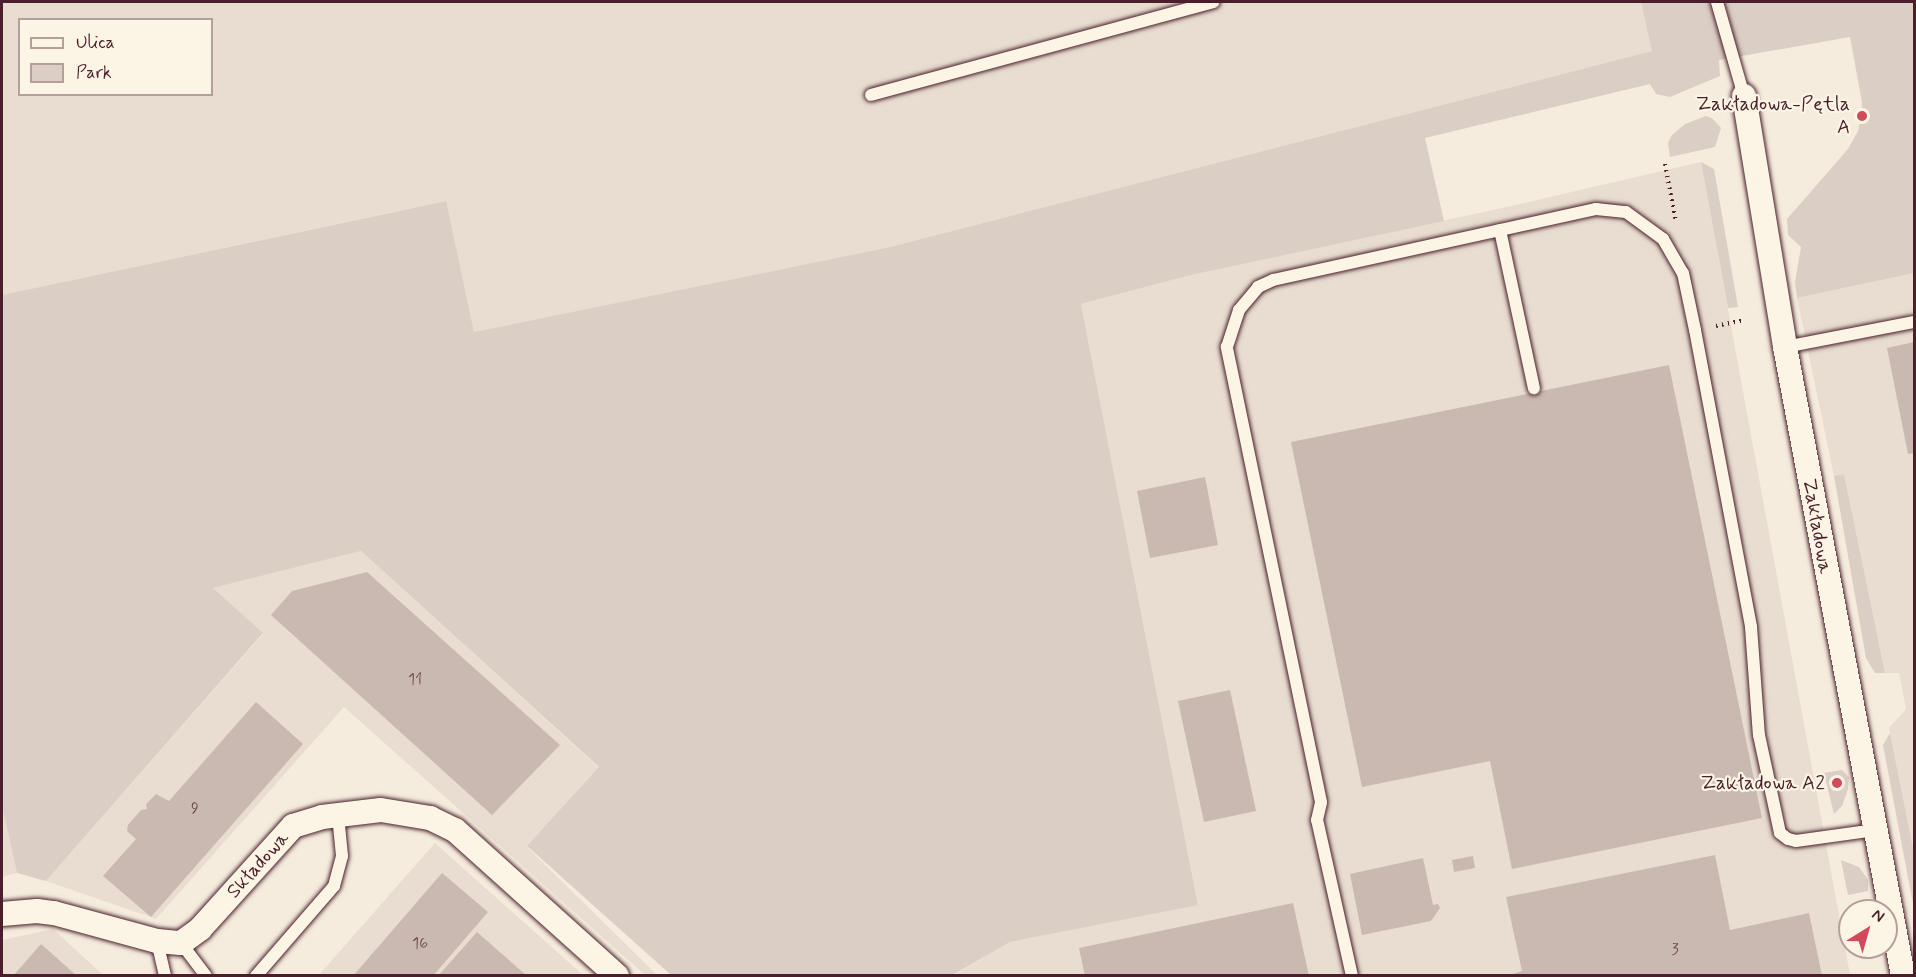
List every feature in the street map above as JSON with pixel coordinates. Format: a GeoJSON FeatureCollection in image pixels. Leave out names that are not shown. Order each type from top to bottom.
{"type":"FeatureCollection","features":[{"type":"Feature","properties":{"kind":"street","name":"Zakładowa"},"geometry":{"type":"LineString","coordinates":[[1744,96],[1785,347],[1875,830],[1906,960]]}},
{"type":"Feature","properties":{"kind":"street","name":"Składowa"},"geometry":{"type":"LineString","coordinates":[[181,943],[200,929],[293,826],[338,815],[381,810],[430,818],[455,830],[617,975]]}},
{"type":"Feature","properties":{"kind":"street"},"geometry":{"type":"LineString","coordinates":[[2,914],[37,911],[54,913],[157,940],[181,943]]}},
{"type":"Feature","properties":{"kind":"lane"},"geometry":{"type":"LineString","coordinates":[[871,95],[1214,2]]}},
{"type":"Feature","properties":{"kind":"lane"},"geometry":{"type":"LineString","coordinates":[[1717,2],[1744,96]]}},
{"type":"Feature","properties":{"kind":"lane"},"geometry":{"type":"LineString","coordinates":[[1352,975],[1317,820],[1321,802],[1227,347],[1239,310],[1258,287],[1273,280],[1596,209],[1612,209],[1637,218],[1660,237],[1677,257],[1683,273],[1695,330],[1751,627],[1759,735],[1780,833],[1796,841],[1875,830]]}},
{"type":"Feature","properties":{"kind":"lane"},"geometry":{"type":"LineString","coordinates":[[1500,230],[1534,388]]}},
{"type":"Feature","properties":{"kind":"lane"},"geometry":{"type":"LineString","coordinates":[[1785,347],[1914,322]]}},
{"type":"Feature","properties":{"kind":"lane"},"geometry":{"type":"LineString","coordinates":[[256,975],[334,886],[342,856],[338,815]]}},
{"type":"Feature","properties":{"kind":"lane"},"geometry":{"type":"LineString","coordinates":[[157,940],[165,975]]}},
{"type":"Feature","properties":{"kind":"lane"},"geometry":{"type":"LineString","coordinates":[[181,943],[206,975]]}},
{"type":"Feature","properties":{"kind":"path"},"geometry":{"type":"LineString","coordinates":[[1660,237],[1676,222],[1665,164]]}},
{"type":"Feature","properties":{"kind":"path"},"geometry":{"type":"LineString","coordinates":[[1695,330],[1744,320]]}},
{"type":"Feature","properties":{"kind":"shaded area"},"geometry":{"type":"Polygon","coordinates":[[[2,2],[1641,2],[1653,51],[890,247],[474,332],[445,201],[2,295],[2,2]]]}},
{"type":"Feature","properties":{"kind":"shaded area"},"geometry":{"type":"Polygon","coordinates":[[[1701,162],[1838,910],[1838,959],[1847,959],[1850,975],[953,976],[1010,942],[1198,904],[1081,304],[1191,275],[1502,208],[1701,162]]]}},
{"type":"Feature","properties":{"kind":"shaded area"},"geometry":{"type":"Polygon","coordinates":[[[1914,273],[1914,853],[1889,728],[1906,709],[1899,673],[1885,673],[1844,474],[1834,476],[1797,298],[1914,273]]]}},
{"type":"Feature","properties":{"kind":"shaded area"},"geometry":{"type":"Polygon","coordinates":[[[361,551],[599,768],[527,847],[657,975],[645,975],[344,707],[156,919],[46,881],[263,634],[213,588],[361,551]]]}},
{"type":"Feature","properties":{"kind":"shaded area"},"geometry":{"type":"Polygon","coordinates":[[[2,806],[17,873],[2,877],[2,806]]]}},
{"type":"Feature","properties":{"kind":"shaded area"},"geometry":{"type":"Polygon","coordinates":[[[435,843],[583,975],[318,976],[435,843]]]}},
{"type":"Feature","properties":{"kind":"shaded area"},"geometry":{"type":"Polygon","coordinates":[[[53,929],[103,975],[2,976],[2,940],[53,929]]]}},
{"type":"Feature","properties":{"kind":"green space"},"geometry":{"type":"Polygon","coordinates":[[[1641,2],[1914,2],[1914,273],[1797,298],[1795,282],[1801,247],[1788,235],[1787,219],[1848,149],[1858,131],[1861,118],[1862,102],[1850,37],[1719,60],[1720,76],[1670,97],[1656,94],[1650,84],[1425,138],[1444,221],[1191,275],[1081,304],[1198,905],[1010,942],[953,975],[671,975],[527,846],[599,767],[361,551],[213,588],[263,633],[46,881],[17,873],[2,806],[2,295],[446,201],[474,332],[890,247],[1652,51],[1641,2]]]}},
{"type":"Feature","properties":{"kind":"green space"},"geometry":{"type":"Polygon","coordinates":[[[1706,116],[1712,118],[1721,128],[1715,147],[1670,157],[1668,143],[1672,135],[1685,124],[1706,116]]]}},
{"type":"Feature","properties":{"kind":"green space"},"geometry":{"type":"Polygon","coordinates":[[[1701,162],[1714,169],[1738,307],[1728,308],[1701,162]]]}},
{"type":"Feature","properties":{"kind":"green space"},"geometry":{"type":"Polygon","coordinates":[[[1844,474],[1885,673],[1875,673],[1866,658],[1834,476],[1844,474]]]}},
{"type":"Feature","properties":{"kind":"green space"},"geometry":{"type":"Polygon","coordinates":[[[1890,733],[1914,853],[1914,909],[1883,745],[1890,733]]]}},
{"type":"Feature","properties":{"kind":"green space"},"geometry":{"type":"Polygon","coordinates":[[[1842,770],[1849,777],[1848,789],[1842,806],[1834,814],[1824,773],[1842,770]]]}},
{"type":"Feature","properties":{"kind":"green space"},"geometry":{"type":"Polygon","coordinates":[[[1841,860],[1859,867],[1868,880],[1868,891],[1848,895],[1841,860]]]}},
{"type":"Feature","properties":{"kind":"building"},"geometry":{"type":"Polygon","coordinates":[[[1914,342],[1914,453],[1908,454],[1887,348],[1914,342]]]}},
{"type":"Feature","properties":{"kind":"building"},"geometry":{"type":"Polygon","coordinates":[[[1669,365],[1762,818],[1512,869],[1490,761],[1362,787],[1291,442],[1669,365]]]}},
{"type":"Feature","properties":{"kind":"building"},"geometry":{"type":"Polygon","coordinates":[[[1205,477],[1218,545],[1150,558],[1137,491],[1205,477]]]}},
{"type":"Feature","properties":{"kind":"building"},"geometry":{"type":"Polygon","coordinates":[[[367,572],[560,745],[492,815],[271,615],[292,591],[367,572]]]}},
{"type":"Feature","properties":{"kind":"building"},"geometry":{"type":"Polygon","coordinates":[[[1230,690],[1256,811],[1204,822],[1178,701],[1230,690]]]}},
{"type":"Feature","properties":{"kind":"building"},"geometry":{"type":"Polygon","coordinates":[[[256,702],[303,744],[151,917],[103,876],[136,839],[127,831],[128,825],[141,810],[147,809],[146,804],[156,794],[169,801],[256,702]]]}},
{"type":"Feature","properties":{"kind":"building"},"geometry":{"type":"Polygon","coordinates":[[[1715,855],[1730,930],[1809,913],[1822,976],[1507,976],[1522,971],[1506,897],[1715,855]]]}},
{"type":"Feature","properties":{"kind":"building"},"geometry":{"type":"Polygon","coordinates":[[[1473,856],[1475,868],[1454,872],[1452,860],[1473,856]]]}},
{"type":"Feature","properties":{"kind":"building"},"geometry":{"type":"Polygon","coordinates":[[[1423,858],[1433,905],[1438,904],[1440,908],[1431,921],[1362,935],[1350,874],[1423,858]]]}},
{"type":"Feature","properties":{"kind":"building"},"geometry":{"type":"Polygon","coordinates":[[[442,873],[488,912],[433,976],[353,976],[442,873]]]}},
{"type":"Feature","properties":{"kind":"building"},"geometry":{"type":"Polygon","coordinates":[[[1293,903],[1309,976],[1085,976],[1079,948],[1293,903]]]}},
{"type":"Feature","properties":{"kind":"building"},"geometry":{"type":"Polygon","coordinates":[[[477,932],[527,976],[438,976],[477,932]]]}},
{"type":"Feature","properties":{"kind":"building"},"geometry":{"type":"Polygon","coordinates":[[[41,944],[77,976],[13,976],[41,944]]]}},
{"type":"Feature","properties":{"kind":"place","name":"Zakładowa-Pętla A"},"geometry":{"type":"Point","coordinates":[1862,116]}},
{"type":"Feature","properties":{"kind":"place","name":"Zakładowa A2"},"geometry":{"type":"Point","coordinates":[1837,783]}}]}
